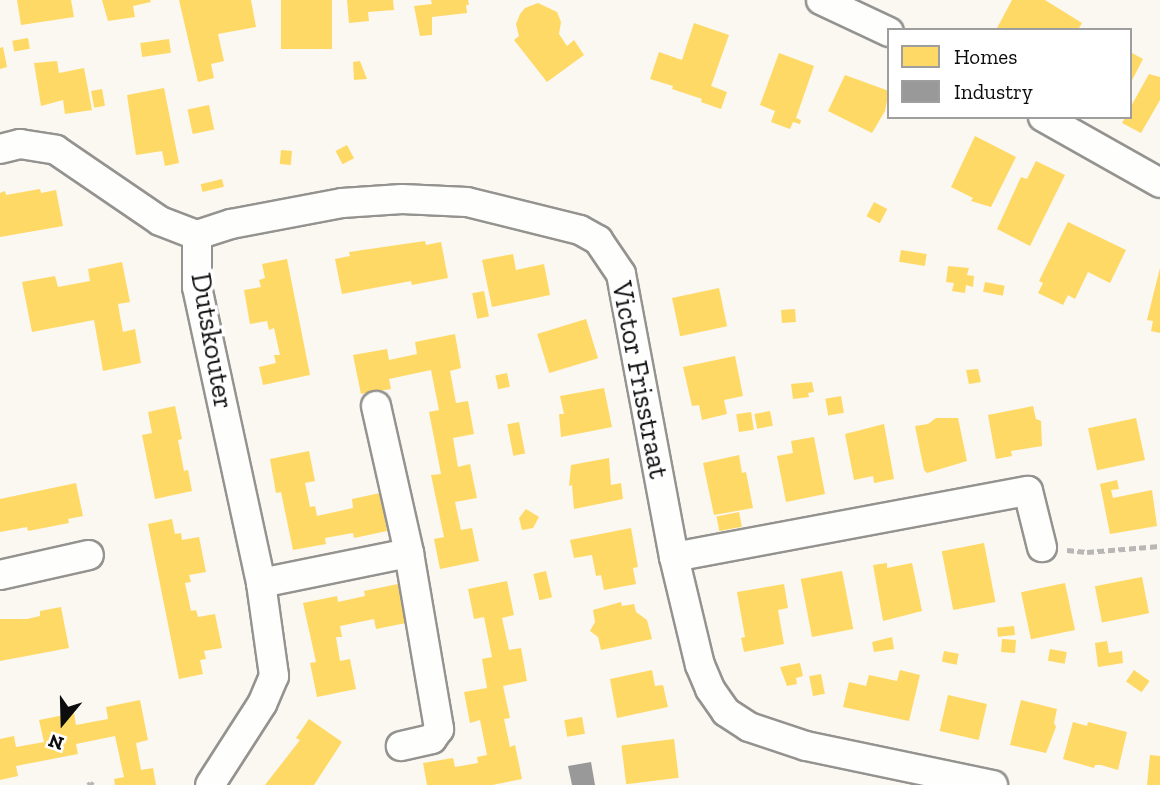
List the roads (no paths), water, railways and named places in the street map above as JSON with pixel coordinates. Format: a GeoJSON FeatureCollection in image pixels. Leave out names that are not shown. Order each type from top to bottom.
{"type":"FeatureCollection","features":[{"type":"Feature","properties":{"kind":"street"},"geometry":{"type":"LineString","coordinates":[[821,0],[887,31]]}},
{"type":"Feature","properties":{"kind":"street"},"geometry":{"type":"LineString","coordinates":[[1047,119],[1160,183]]}},
{"type":"Feature","properties":{"kind":"street","name":"Dutskouter"},"geometry":{"type":"LineString","coordinates":[[0,149],[20,144],[55,150],[160,221],[197,235],[197,288],[261,583],[274,676],[262,704],[210,785]]}},
{"type":"Feature","properties":{"kind":"street","name":"Victor Frisstraat"},"geometry":{"type":"LineString","coordinates":[[197,235],[231,224],[342,203],[402,199],[467,202],[580,230],[598,240],[621,274],[625,287],[674,558],[700,665],[710,689],[726,712],[749,727],[806,746],[993,785]]}},
{"type":"Feature","properties":{"kind":"street"},"geometry":{"type":"LineString","coordinates":[[376,406],[409,553],[439,729],[432,739],[401,746]]}},
{"type":"Feature","properties":{"kind":"street"},"geometry":{"type":"LineString","coordinates":[[674,558],[1028,491],[1042,547]]}},
{"type":"Feature","properties":{"kind":"street"},"geometry":{"type":"LineString","coordinates":[[261,583],[409,553]]}},
{"type":"Feature","properties":{"kind":"street"},"geometry":{"type":"LineString","coordinates":[[0,575],[89,555]]}}]}
